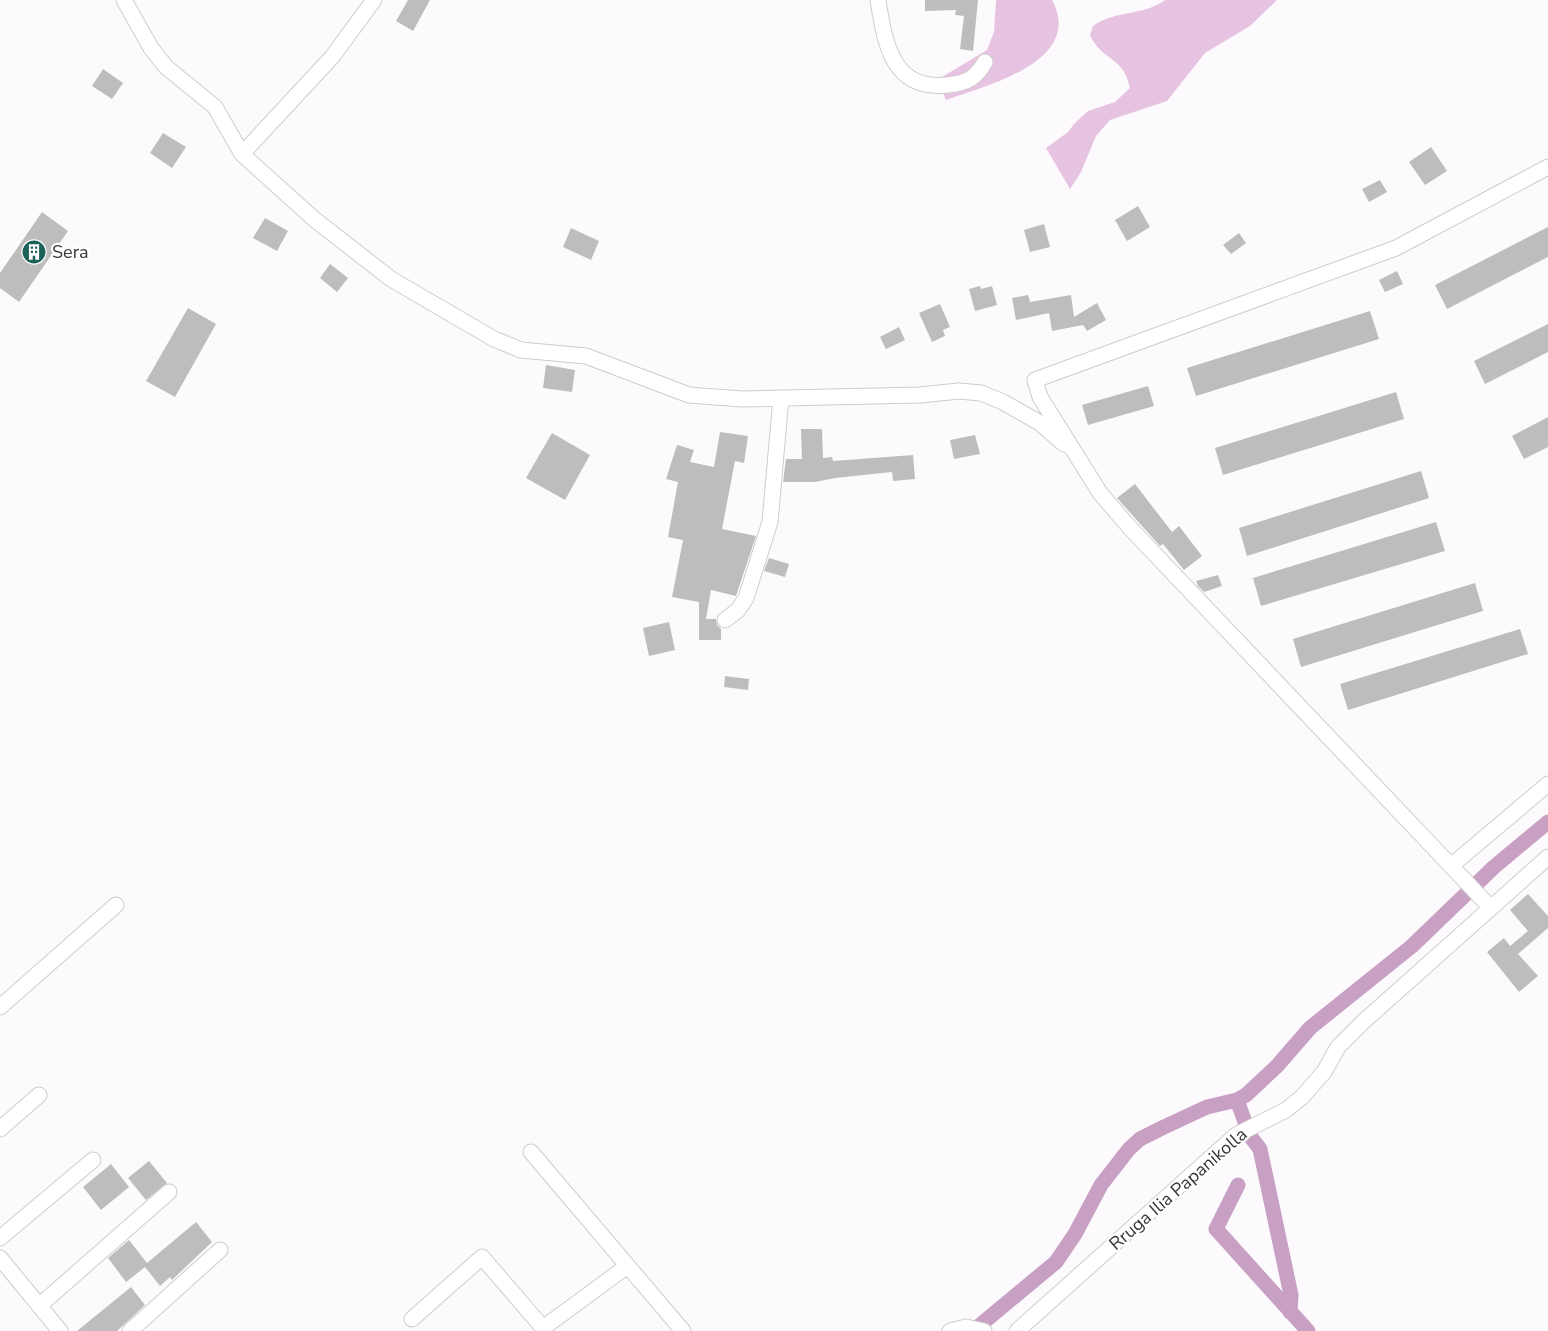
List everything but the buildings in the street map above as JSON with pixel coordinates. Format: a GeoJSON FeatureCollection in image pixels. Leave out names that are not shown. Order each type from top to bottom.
{"type":"FeatureCollection","features":[{"type":"Feature","properties":{"kind":"street"},"geometry":{"type":"LineString","coordinates":[[124,0],[151,48],[166,67],[215,107],[242,154],[314,219],[391,279],[494,339],[521,350],[586,356],[689,395],[742,399],[920,395],[959,391],[981,393],[1003,402],[1040,423],[1076,455]]}},
{"type":"Feature","properties":{"kind":"street"},"geometry":{"type":"LineString","coordinates":[[242,154],[327,63],[374,0]]}},
{"type":"Feature","properties":{"kind":"street"},"geometry":{"type":"LineString","coordinates":[[878,0],[888,51],[913,82],[931,87],[954,85],[976,77],[986,62]]}},
{"type":"Feature","properties":{"kind":"street"},"geometry":{"type":"LineString","coordinates":[[1487,903],[1131,529],[1100,493],[1040,397],[1035,380],[1396,248],[1548,167]]}},
{"type":"Feature","properties":{"kind":"street"},"geometry":{"type":"LineString","coordinates":[[725,620],[738,610],[746,598],[770,522],[781,398]]}},
{"type":"Feature","properties":{"kind":"street"},"geometry":{"type":"LineString","coordinates":[[1452,865],[1548,784]]}},
{"type":"Feature","properties":{"kind":"street","name":"Rruga Ilia Papanikolla"},"geometry":{"type":"LineString","coordinates":[[1017,1331],[1236,1135],[1286,1110],[1302,1097],[1324,1072],[1338,1047],[1363,1022],[1438,957],[1487,903],[1548,857]]}},
{"type":"Feature","properties":{"kind":"street"},"geometry":{"type":"LineString","coordinates":[[0,1007],[116,905]]}},
{"type":"Feature","properties":{"kind":"street"},"geometry":{"type":"LineString","coordinates":[[0,1129],[39,1095]]}},
{"type":"Feature","properties":{"kind":"street"},"geometry":{"type":"LineString","coordinates":[[531,1152],[683,1331]]}},
{"type":"Feature","properties":{"kind":"street"},"geometry":{"type":"LineString","coordinates":[[0,1238],[93,1160]]}},
{"type":"Feature","properties":{"kind":"street"},"geometry":{"type":"LineString","coordinates":[[39,1306],[170,1192]]}},
{"type":"Feature","properties":{"kind":"street"},"geometry":{"type":"LineString","coordinates":[[130,1331],[220,1250]]}},
{"type":"Feature","properties":{"kind":"street"},"geometry":{"type":"LineString","coordinates":[[412,1319],[482,1257],[542,1329],[626,1266]]}},
{"type":"Feature","properties":{"kind":"street"},"geometry":{"type":"LineString","coordinates":[[0,1258],[60,1331]]}},
{"type":"Feature","properties":{"kind":"street"},"geometry":{"type":"LineString","coordinates":[[950,1331],[966,1326],[984,1331]]}},
{"type":"Feature","properties":{"kind":"shaded area"},"geometry":{"type":"Polygon","coordinates":[[[996,0],[1052,0],[1059,21],[1055,39],[1044,55],[1026,68],[984,87],[946,100],[937,80],[987,50],[994,32],[996,0]]]}},
{"type":"Feature","properties":{"kind":"shaded area"},"geometry":{"type":"Polygon","coordinates":[[[1165,0],[1277,0],[1250,26],[1205,53],[1167,101],[1110,120],[1096,136],[1081,172],[1070,189],[1046,148],[1068,132],[1088,111],[1115,102],[1130,88],[1127,77],[1122,70],[1095,44],[1090,35],[1093,26],[1111,17],[1148,9],[1165,0]]]}},
{"type":"Feature","properties":{"kind":"waterway"},"geometry":{"type":"LineString","coordinates":[[973,1331],[1056,1262],[1075,1234],[1101,1185],[1129,1149],[1140,1139],[1207,1107],[1237,1100],[1246,1095],[1277,1066],[1310,1028],[1412,946],[1494,867],[1548,822]]}},
{"type":"Feature","properties":{"kind":"waterway"},"geometry":{"type":"LineString","coordinates":[[1237,1100],[1250,1136],[1260,1149],[1291,1295],[1290,1312]]}},
{"type":"Feature","properties":{"kind":"waterway"},"geometry":{"type":"LineString","coordinates":[[1238,1185],[1216,1229],[1308,1331]]}},
{"type":"Feature","properties":{"kind":"place","name":"Sera"},"geometry":{"type":"Point","coordinates":[34,252]}}]}
